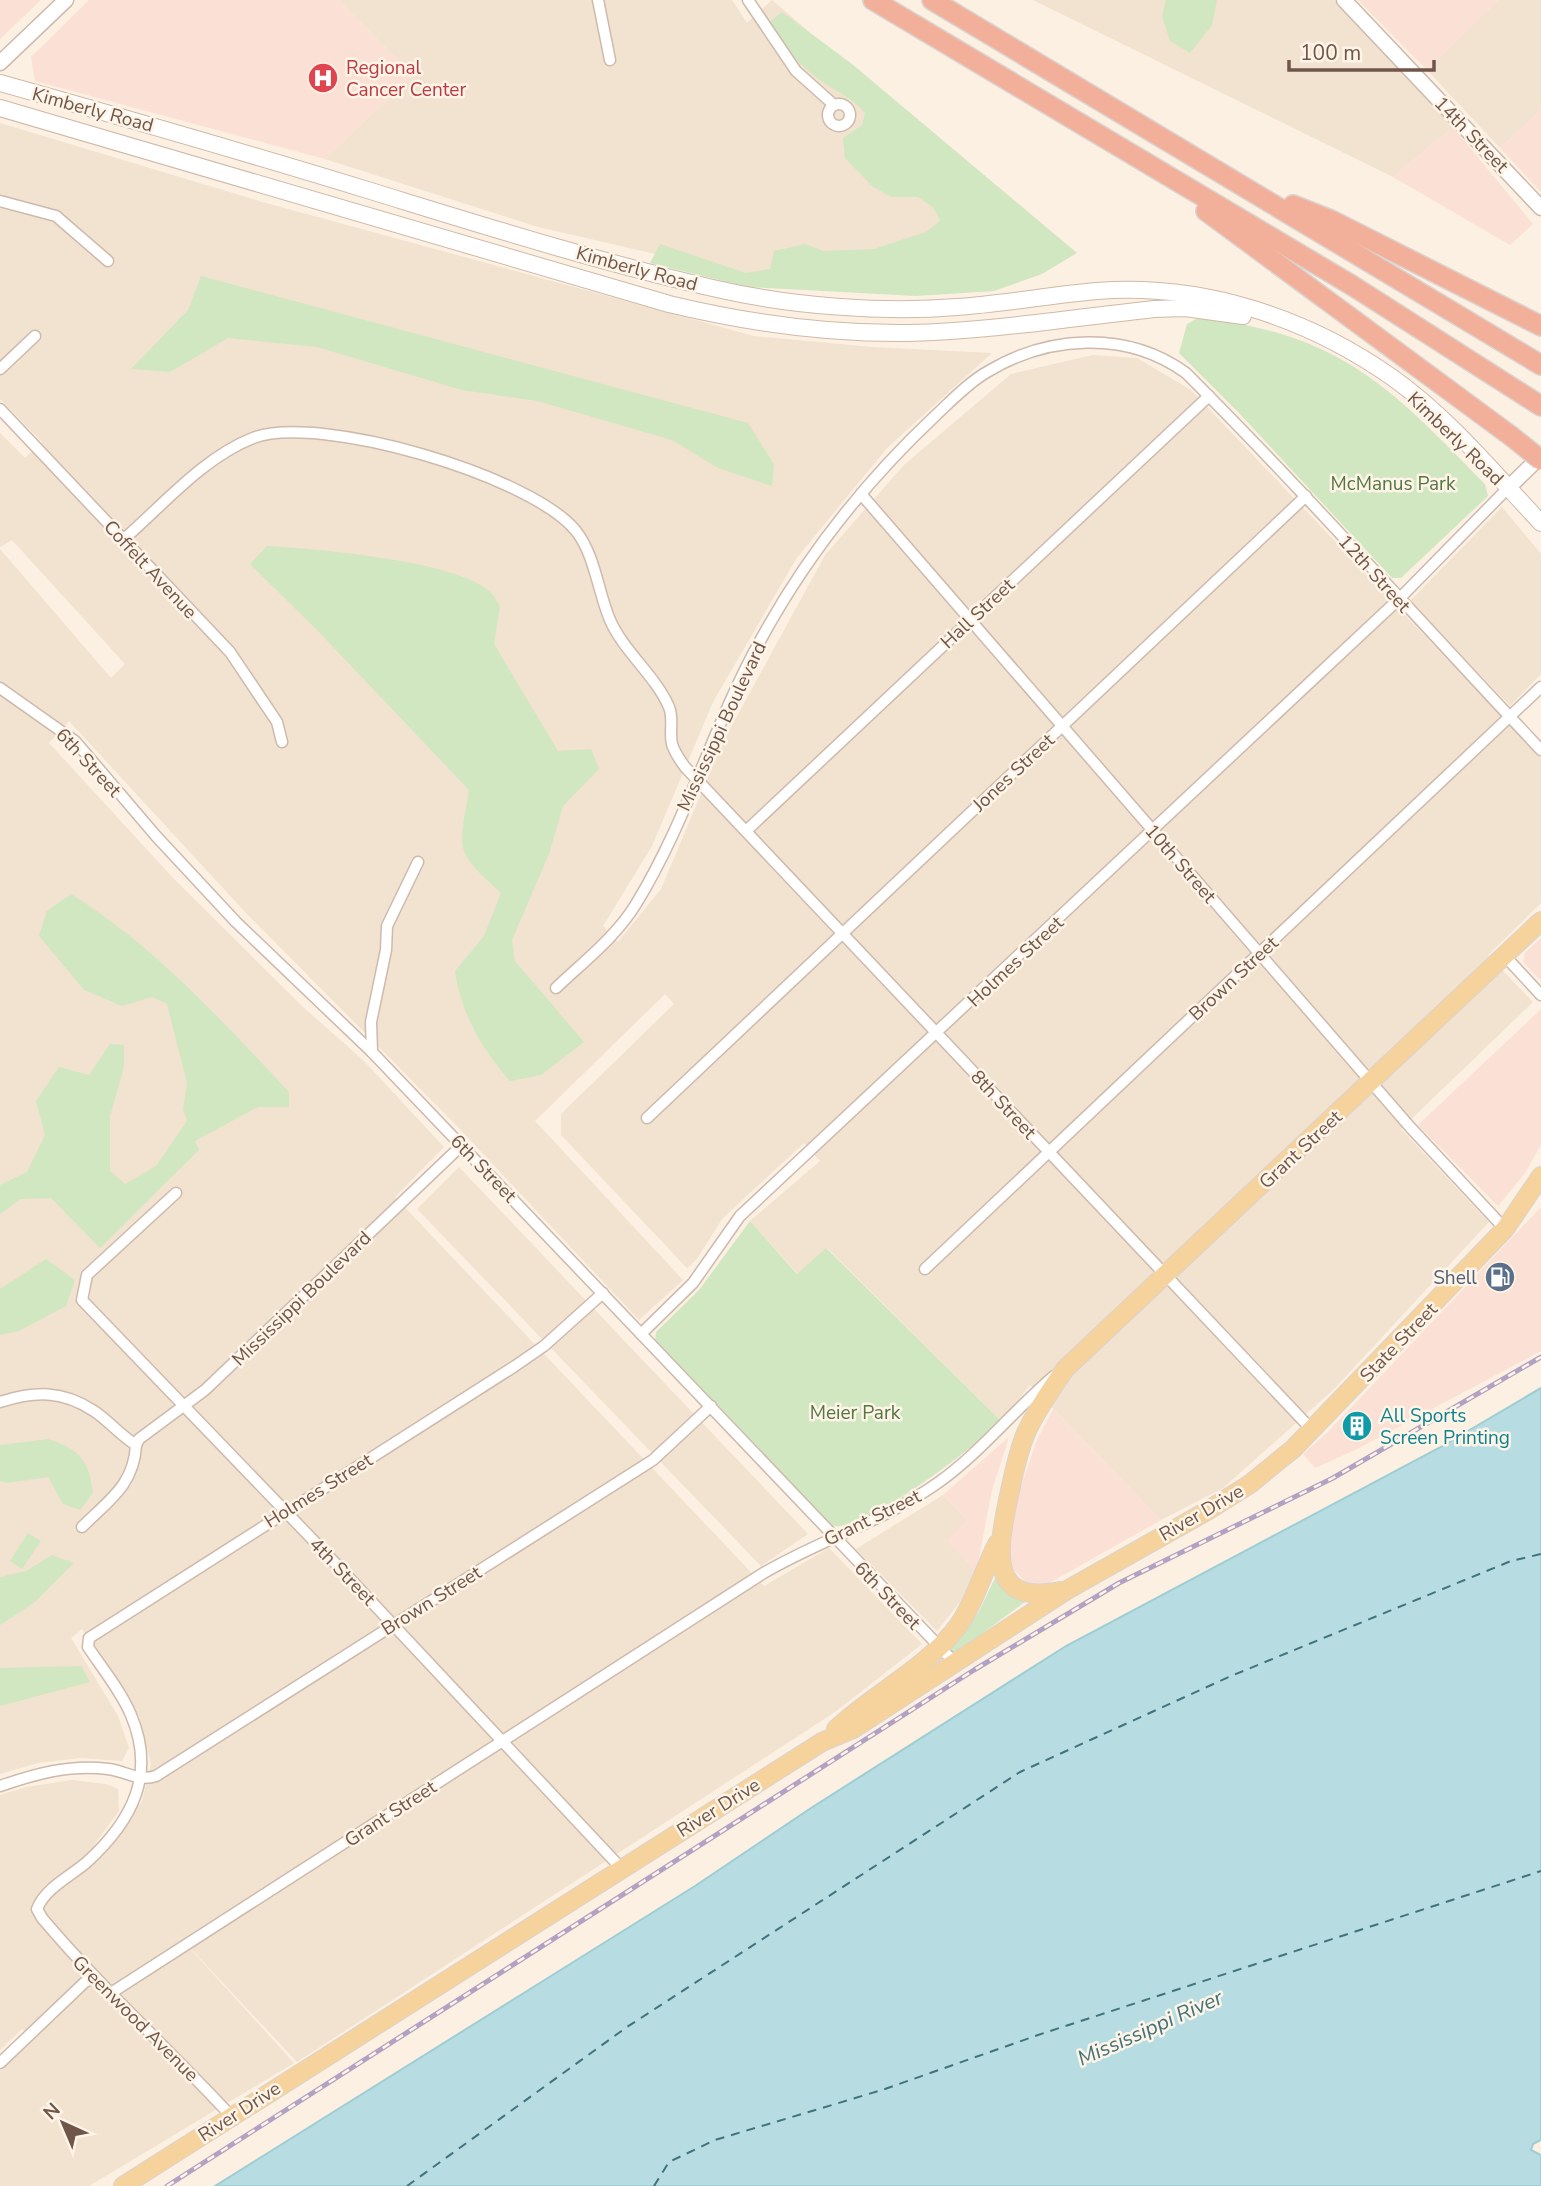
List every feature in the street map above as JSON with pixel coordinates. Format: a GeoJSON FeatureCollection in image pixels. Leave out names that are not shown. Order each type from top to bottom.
{"type":"FeatureCollection","features":[{"type":"Feature","properties":{"kind":"highway"},"geometry":{"type":"LineString","coordinates":[[873,0],[1353,286],[1539,405]]}},
{"type":"Feature","properties":{"kind":"highway"},"geometry":{"type":"LineString","coordinates":[[932,0],[1541,365]]}},
{"type":"Feature","properties":{"kind":"highway"},"geometry":{"type":"LineString","coordinates":[[1170,176],[1204,209],[1541,458]]}},
{"type":"Feature","properties":{"kind":"highway"},"geometry":{"type":"LineString","coordinates":[[1236,183],[1331,220],[1541,326]]}},
{"type":"Feature","properties":{"kind":"main road","name":"Kimberly Road"},"geometry":{"type":"LineString","coordinates":[[0,83],[170,130],[523,238],[721,290],[813,303],[900,309],[956,308],[1100,291],[1160,292],[1233,302],[1262,310],[1344,348],[1402,385],[1445,422],[1541,523]]}},
{"type":"Feature","properties":{"kind":"main road","name":"Kimberly Road"},"geometry":{"type":"LineString","coordinates":[[0,108],[669,304],[769,324],[850,332],[909,333],[1185,308],[1290,323]]}},
{"type":"Feature","properties":{"kind":"main road","name":"Grant Street"},"geometry":{"type":"LineString","coordinates":[[1095,1341],[1541,921]]}},
{"type":"Feature","properties":{"kind":"main road"},"geometry":{"type":"LineString","coordinates":[[1505,1229],[1541,1176]]}},
{"type":"Feature","properties":{"kind":"main road","name":"State Street"},"geometry":{"type":"LineString","coordinates":[[1312,1431],[1505,1229]]}},
{"type":"Feature","properties":{"kind":"main road"},"geometry":{"type":"LineString","coordinates":[[822,1742],[939,1647],[958,1626],[975,1596],[1000,1538],[1016,1465],[1041,1403],[1065,1369],[1095,1341]]}},
{"type":"Feature","properties":{"kind":"main road","name":"River Drive"},"geometry":{"type":"LineString","coordinates":[[123,2186],[822,1742],[853,1729],[1067,1590],[1250,1484],[1312,1431]]}},
{"type":"Feature","properties":{"kind":"main road"},"geometry":{"type":"LineString","coordinates":[[1000,1538],[1000,1562],[1012,1585],[1030,1594],[1067,1590]]}},
{"type":"Feature","properties":{"kind":"street"},"geometry":{"type":"LineString","coordinates":[[0,63],[66,0]]}},
{"type":"Feature","properties":{"kind":"street"},"geometry":{"type":"LineString","coordinates":[[598,0],[610,60]]}},
{"type":"Feature","properties":{"kind":"street"},"geometry":{"type":"LineString","coordinates":[[748,0],[796,71],[824,93],[834,105]]}},
{"type":"Feature","properties":{"kind":"street","name":"14th Street"},"geometry":{"type":"LineString","coordinates":[[1345,0],[1541,208]]}},
{"type":"Feature","properties":{"kind":"street"},"geometry":{"type":"LineString","coordinates":[[0,201],[56,216],[108,261]]}},
{"type":"Feature","properties":{"kind":"street"},"geometry":{"type":"LineString","coordinates":[[0,369],[35,336]]}},
{"type":"Feature","properties":{"kind":"street","name":"Mississippi Boulevard"},"geometry":{"type":"LineString","coordinates":[[556,988],[614,933],[635,907],[671,836],[719,722],[785,598],[861,494],[904,445],[986,372],[1052,345],[1089,341],[1121,344],[1151,353],[1166,359],[1209,396]]}},
{"type":"Feature","properties":{"kind":"street","name":"12th Street"},"geometry":{"type":"LineString","coordinates":[[1209,396],[1306,496],[1400,598],[1418,622],[1541,750]]}},
{"type":"Feature","properties":{"kind":"street","name":"Hall Street"},"geometry":{"type":"LineString","coordinates":[[746,831],[1209,396]]}},
{"type":"Feature","properties":{"kind":"street","name":"Coffelt Avenue"},"geometry":{"type":"LineString","coordinates":[[0,409],[230,652],[277,722],[282,742]]}},
{"type":"Feature","properties":{"kind":"street","name":"8th Street"},"geometry":{"type":"LineString","coordinates":[[124,539],[199,472],[228,452],[254,438],[288,431],[336,435],[428,457],[527,493],[558,514],[576,530],[585,545],[611,623],[631,656],[663,694],[671,712],[671,742],[696,778],[1312,1431]]}},
{"type":"Feature","properties":{"kind":"street"},"geometry":{"type":"LineString","coordinates":[[1400,598],[1541,458]]}},
{"type":"Feature","properties":{"kind":"street","name":"10th Street"},"geometry":{"type":"LineString","coordinates":[[861,494],[1371,1082],[1505,1229]]}},
{"type":"Feature","properties":{"kind":"street","name":"Jones Street"},"geometry":{"type":"LineString","coordinates":[[647,1118],[1306,496]]}},
{"type":"Feature","properties":{"kind":"street","name":"Holmes Street"},"geometry":{"type":"LineString","coordinates":[[641,1334],[693,1283],[740,1216],[1400,598]]}},
{"type":"Feature","properties":{"kind":"street","name":"Brown Street"},"geometry":{"type":"LineString","coordinates":[[925,1269],[1541,687]]}},
{"type":"Feature","properties":{"kind":"street","name":"6th Street"},"geometry":{"type":"LineString","coordinates":[[0,688],[75,741],[209,894],[372,1052],[955,1663]]}},
{"type":"Feature","properties":{"kind":"street"},"geometry":{"type":"LineString","coordinates":[[372,1052],[371,1022],[386,950],[387,926],[418,862]]}},
{"type":"Feature","properties":{"kind":"street"},"geometry":{"type":"LineString","coordinates":[[1504,955],[1541,995]]}},
{"type":"Feature","properties":{"kind":"street","name":"Mississippi Boulevard"},"geometry":{"type":"LineString","coordinates":[[136,1446],[139,1439],[185,1406],[462,1145]]}},
{"type":"Feature","properties":{"kind":"street","name":"State Street"},"geometry":{"type":"LineString","coordinates":[[1505,1229],[1541,1192]]}},
{"type":"Feature","properties":{"kind":"street","name":"4th Street"},"geometry":{"type":"LineString","coordinates":[[176,1193],[91,1272],[84,1282],[82,1300],[286,1511],[621,1868]]}},
{"type":"Feature","properties":{"kind":"street","name":"Holmes Street"},"geometry":{"type":"LineString","coordinates":[[141,1779],[141,1747],[131,1714],[88,1647],[92,1634],[515,1366],[544,1346],[603,1293]]}},
{"type":"Feature","properties":{"kind":"street","name":"Grant Street"},"geometry":{"type":"LineString","coordinates":[[111,1993],[762,1574],[833,1537],[849,1532],[938,1483],[1095,1341]]}},
{"type":"Feature","properties":{"kind":"street"},"geometry":{"type":"LineString","coordinates":[[0,1402],[30,1393],[59,1395],[94,1411],[136,1446],[135,1467],[119,1491],[82,1527]]}},
{"type":"Feature","properties":{"kind":"street","name":"Brown Street"},"geometry":{"type":"LineString","coordinates":[[141,1779],[156,1776],[168,1769],[653,1460],[711,1406]]}},
{"type":"Feature","properties":{"kind":"street"},"geometry":{"type":"LineString","coordinates":[[0,1786],[38,1773],[86,1768],[111,1769],[141,1779]]}},
{"type":"Feature","properties":{"kind":"street","name":"Greenwood Avenue"},"geometry":{"type":"LineString","coordinates":[[141,1779],[133,1802],[110,1838],[87,1862],[41,1899],[37,1909],[93,1978],[111,1993],[231,2116]]}},
{"type":"Feature","properties":{"kind":"street"},"geometry":{"type":"LineString","coordinates":[[0,2063],[85,1982],[93,1978]]}},
{"type":"Feature","properties":{"kind":"shaded area"},"geometry":{"type":"Polygon","coordinates":[[[0,0],[41,0],[0,39],[0,0]]]}},
{"type":"Feature","properties":{"kind":"shaded area"},"geometry":{"type":"Polygon","coordinates":[[[89,0],[339,0],[413,75],[325,159],[35,81],[31,57],[89,0]]]}},
{"type":"Feature","properties":{"kind":"shaded area"},"geometry":{"type":"Polygon","coordinates":[[[339,0],[732,0],[747,23],[772,0],[1061,248],[795,286],[538,227],[325,159],[413,75],[339,0]]]}},
{"type":"Feature","properties":{"kind":"shaded area"},"geometry":{"type":"Polygon","coordinates":[[[1033,0],[1334,0],[1453,127],[1393,177],[1033,0]]]}},
{"type":"Feature","properties":{"kind":"shaded area"},"geometry":{"type":"Polygon","coordinates":[[[1358,0],[1498,0],[1427,70],[1358,0]]]}},
{"type":"Feature","properties":{"kind":"shaded area"},"geometry":{"type":"Polygon","coordinates":[[[1498,0],[1541,0],[1541,110],[1500,148],[1427,70],[1498,0]]]}},
{"type":"Feature","properties":{"kind":"shaded area"},"geometry":{"type":"Polygon","coordinates":[[[1541,110],[1541,192],[1500,148],[1541,110]]]}},
{"type":"Feature","properties":{"kind":"shaded area"},"geometry":{"type":"Polygon","coordinates":[[[0,123],[266,203],[754,336],[872,347],[992,353],[887,448],[796,559],[713,702],[652,846],[603,926],[618,942],[661,889],[723,742],[825,555],[904,465],[1011,374],[1093,355],[1137,358],[1191,390],[1541,758],[1541,903],[1488,955],[1533,1002],[1401,1129],[1489,1222],[1333,1390],[1223,1488],[1161,1520],[1030,1385],[1001,1421],[827,1248],[798,1274],[750,1221],[820,1161],[804,1143],[722,1219],[697,1259],[687,1268],[561,1135],[561,1114],[674,1004],[665,994],[535,1121],[683,1280],[639,1320],[456,1125],[246,913],[69,721],[49,743],[174,879],[303,1007],[364,1061],[444,1147],[395,1197],[764,1586],[829,1548],[922,1644],[835,1712],[297,2062],[166,1922],[294,2063],[89,2186],[0,2186],[0,2071],[32,2039],[22,2029],[0,2050],[0,1795],[26,1787],[72,1780],[106,1784],[118,1789],[119,1811],[94,1845],[104,1854],[142,1801],[151,1764],[139,1716],[82,1629],[71,1638],[118,1716],[129,1748],[122,1761],[80,1758],[38,1763],[0,1774],[0,549],[111,678],[125,664],[12,540],[0,547],[0,433],[25,458],[42,442],[0,399],[0,123]]]}},
{"type":"Feature","properties":{"kind":"shaded area"},"geometry":{"type":"Polygon","coordinates":[[[1453,127],[1533,224],[1510,245],[1393,177],[1453,127]]]}},
{"type":"Feature","properties":{"kind":"shaded area"},"geometry":{"type":"Polygon","coordinates":[[[1502,507],[1541,554],[1541,674],[1510,706],[1410,601],[1502,507]]]}},
{"type":"Feature","properties":{"kind":"shaded area"},"geometry":{"type":"Polygon","coordinates":[[[1541,938],[1541,981],[1523,962],[1525,953],[1541,938]]]}},
{"type":"Feature","properties":{"kind":"shaded area"},"geometry":{"type":"Polygon","coordinates":[[[1541,1009],[1541,1145],[1525,1173],[1498,1206],[1418,1125],[1541,1009]]]}},
{"type":"Feature","properties":{"kind":"shaded area"},"geometry":{"type":"Polygon","coordinates":[[[459,1167],[808,1534],[761,1566],[417,1209],[459,1167]]]}},
{"type":"Feature","properties":{"kind":"shaded area"},"geometry":{"type":"Polygon","coordinates":[[[1541,1207],[1541,1351],[1355,1450],[1315,1468],[1303,1454],[1327,1433],[1541,1207]]]}},
{"type":"Feature","properties":{"kind":"shaded area"},"geometry":{"type":"Polygon","coordinates":[[[1053,1409],[1161,1520],[1044,1586],[1026,1582],[1004,1560],[1018,1495],[1037,1440],[1053,1409]]]}},
{"type":"Feature","properties":{"kind":"shaded area"},"geometry":{"type":"Polygon","coordinates":[[[1009,1437],[992,1490],[976,1573],[946,1541],[967,1519],[943,1495],[1009,1437]]]}},
{"type":"Feature","properties":{"kind":"shaded area"},"geometry":{"type":"Polygon","coordinates":[[[943,1495],[967,1519],[976,1573],[962,1599],[937,1631],[856,1549],[943,1495]]]}},
{"type":"Feature","properties":{"kind":"green space"},"geometry":{"type":"Polygon","coordinates":[[[1166,0],[1217,0],[1212,25],[1190,53],[1170,41],[1162,16],[1166,0]]]}},
{"type":"Feature","properties":{"kind":"green space"},"geometry":{"type":"Polygon","coordinates":[[[782,12],[852,64],[1077,253],[1042,274],[994,291],[916,296],[748,287],[650,263],[660,244],[746,273],[770,269],[774,251],[805,244],[824,251],[874,249],[926,232],[940,221],[933,207],[918,197],[892,197],[873,187],[845,158],[843,138],[862,125],[865,113],[853,101],[808,71],[784,45],[768,23],[782,12]]]}},
{"type":"Feature","properties":{"kind":"green space"},"geometry":{"type":"Polygon","coordinates":[[[201,276],[748,423],[774,464],[772,486],[718,468],[672,440],[537,401],[462,390],[317,347],[228,338],[170,372],[131,369],[188,310],[201,276]]]}},
{"type":"Feature","properties":{"kind":"green space","name":"McManus Park"},"geometry":{"type":"Polygon","coordinates":[[[1198,318],[1247,325],[1289,337],[1326,352],[1359,370],[1420,419],[1485,484],[1488,496],[1401,578],[1392,578],[1239,413],[1179,353],[1187,324],[1198,318]]]}},
{"type":"Feature","properties":{"kind":"green space"},"geometry":{"type":"Polygon","coordinates":[[[267,546],[385,558],[449,572],[474,582],[492,594],[500,606],[494,644],[558,751],[591,749],[599,769],[563,806],[549,854],[512,940],[515,961],[584,1042],[541,1075],[510,1081],[474,1030],[458,987],[455,971],[484,936],[501,893],[474,867],[463,848],[463,826],[469,790],[317,630],[250,564],[267,546]]]}},
{"type":"Feature","properties":{"kind":"green space"},"geometry":{"type":"Polygon","coordinates":[[[71,894],[131,937],[159,961],[213,1012],[289,1092],[289,1107],[258,1107],[195,1141],[199,1150],[100,1248],[51,1198],[21,1199],[0,1214],[0,1185],[27,1172],[45,1135],[36,1101],[59,1067],[89,1075],[110,1044],[124,1045],[124,1067],[110,1116],[110,1171],[125,1184],[156,1166],[187,1121],[183,1110],[187,1083],[167,1004],[152,997],[122,1006],[84,990],[39,936],[47,911],[71,894]]]}},
{"type":"Feature","properties":{"kind":"green space","name":"Meier Park"},"geometry":{"type":"Polygon","coordinates":[[[750,1221],[797,1274],[826,1248],[1001,1421],[945,1467],[893,1502],[869,1516],[848,1524],[832,1526],[655,1340],[656,1332],[699,1290],[750,1221]]]}},
{"type":"Feature","properties":{"kind":"green space"},"geometry":{"type":"Polygon","coordinates":[[[46,1259],[75,1280],[66,1306],[19,1331],[0,1335],[0,1289],[46,1259]]]}},
{"type":"Feature","properties":{"kind":"green space"},"geometry":{"type":"Polygon","coordinates":[[[48,1439],[75,1452],[89,1472],[93,1493],[80,1510],[63,1504],[48,1477],[8,1483],[0,1481],[0,1445],[48,1439]]]}},
{"type":"Feature","properties":{"kind":"green space"},"geometry":{"type":"Polygon","coordinates":[[[28,1533],[41,1541],[22,1569],[10,1561],[28,1533]]]}},
{"type":"Feature","properties":{"kind":"green space"},"geometry":{"type":"Polygon","coordinates":[[[52,1555],[74,1563],[35,1602],[0,1625],[0,1577],[26,1571],[52,1555]]]}},
{"type":"Feature","properties":{"kind":"green space"},"geometry":{"type":"Polygon","coordinates":[[[997,1574],[1029,1599],[953,1655],[950,1651],[979,1611],[997,1574]]]}},
{"type":"Feature","properties":{"kind":"green space"},"geometry":{"type":"Polygon","coordinates":[[[81,1666],[90,1682],[0,1706],[0,1668],[81,1666]]]}},
{"type":"Feature","properties":{"kind":"water","name":"Mississippi River"},"geometry":{"type":"Polygon","coordinates":[[[1541,1388],[1541,2140],[1533,2144],[1531,2150],[1541,2155],[1541,2186],[215,2186],[695,1886],[811,1808],[1066,1646],[1439,1448],[1541,1388]]]}},
{"type":"Feature","properties":{"kind":"ferry route"},"geometry":{"type":"LineString","coordinates":[[407,2186],[627,2027],[1020,1772],[1231,1676],[1511,1561],[1541,1554]]}},
{"type":"Feature","properties":{"kind":"ferry route"},"geometry":{"type":"LineString","coordinates":[[654,2186],[669,2162],[715,2140],[882,2090],[1041,2034],[1541,1871]]}},
{"type":"Feature","properties":{"kind":"railway"},"geometry":{"type":"LineString","coordinates":[[167,2186],[974,1670],[1119,1583],[1333,1478],[1541,1357]]}},
{"type":"Feature","properties":{"kind":"place","name":"Regional Cancer Center"},"geometry":{"type":"Point","coordinates":[323,78]}},
{"type":"Feature","properties":{"kind":"place","name":"Shell"},"geometry":{"type":"Point","coordinates":[1500,1277]}},
{"type":"Feature","properties":{"kind":"place","name":"All Sports Screen Printing"},"geometry":{"type":"Point","coordinates":[1357,1426]}}]}
